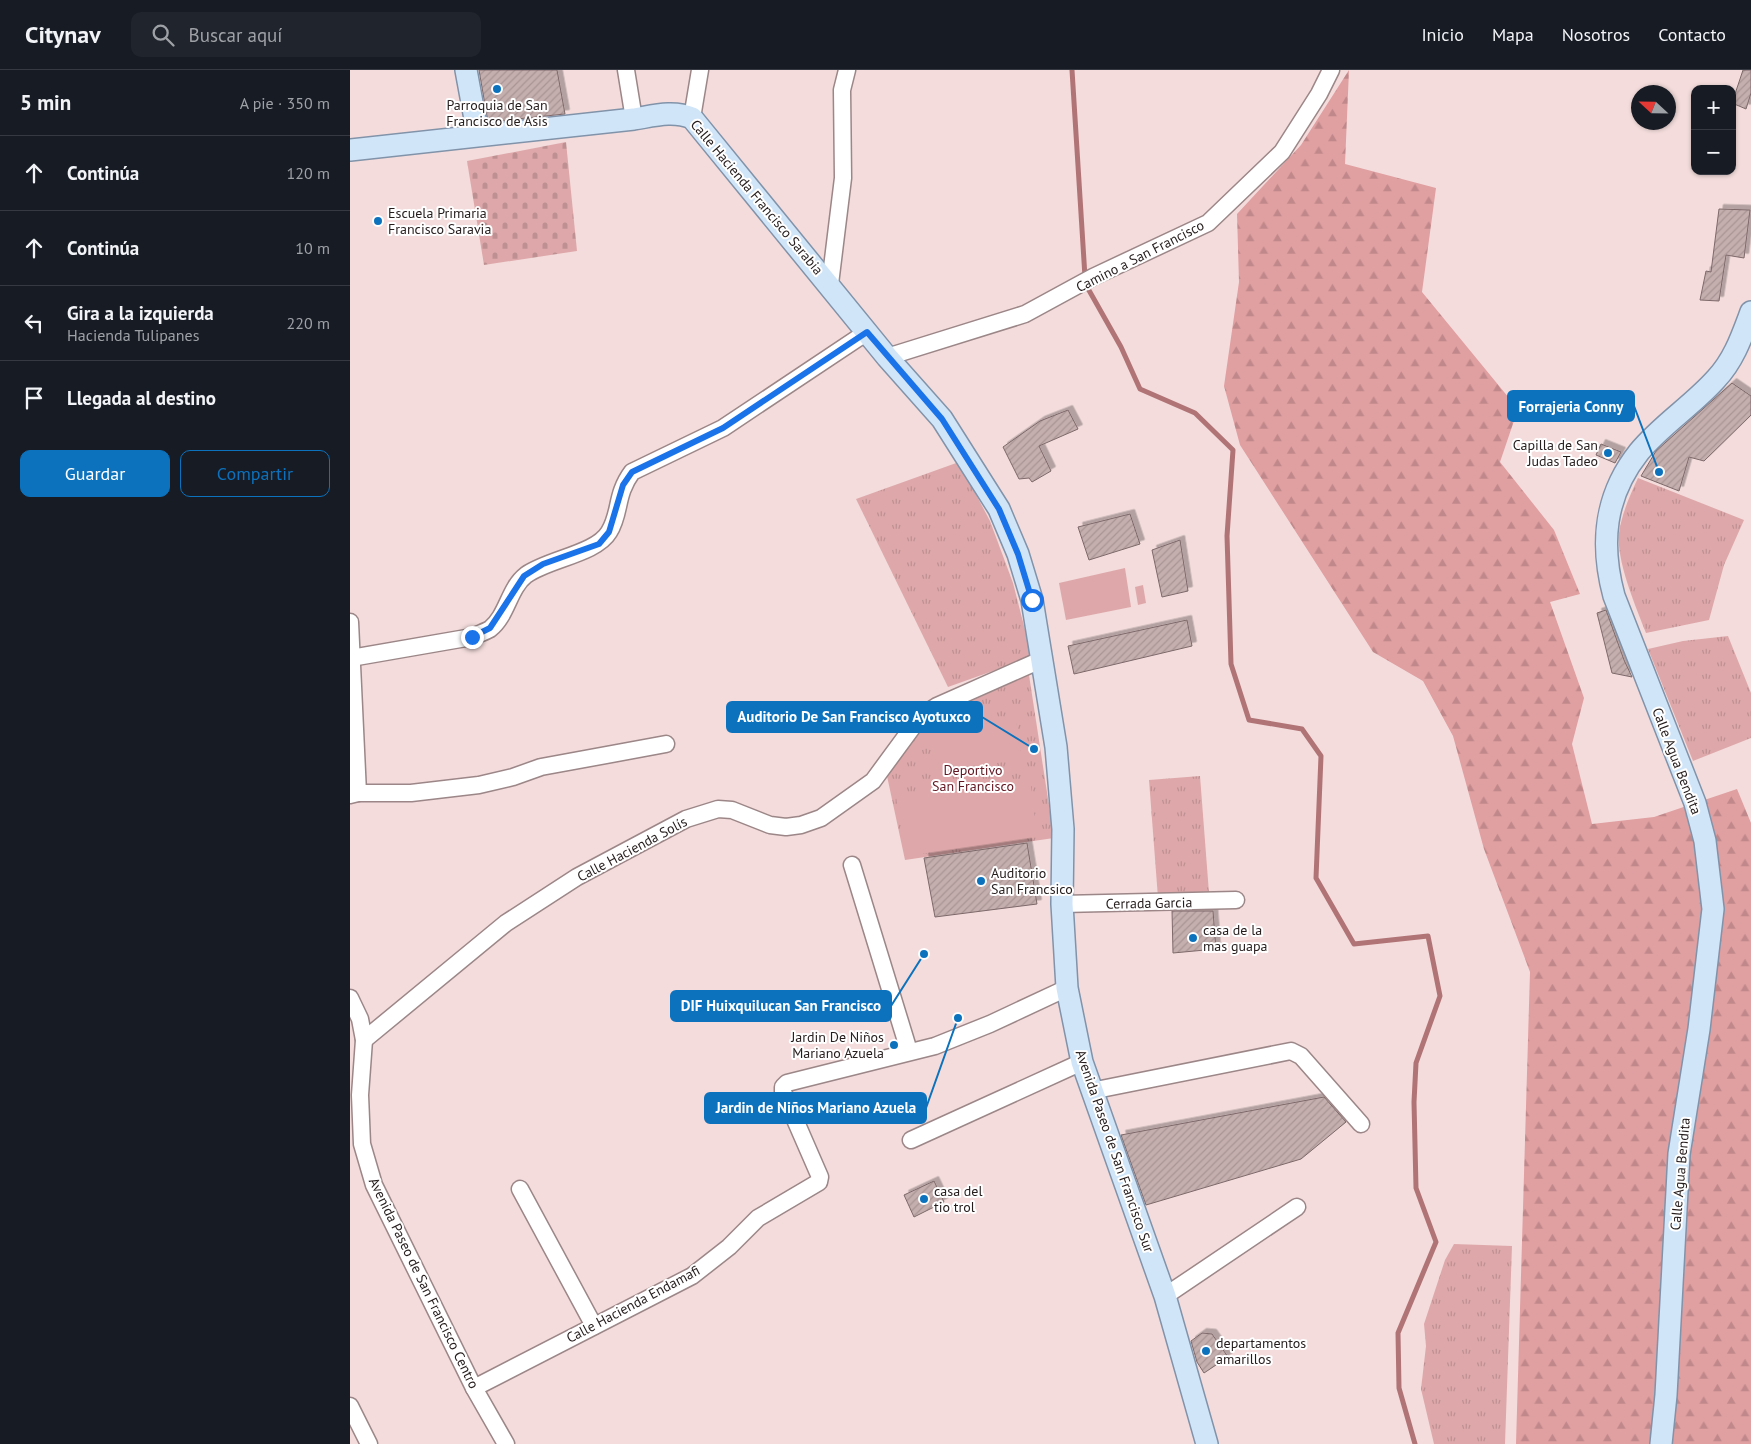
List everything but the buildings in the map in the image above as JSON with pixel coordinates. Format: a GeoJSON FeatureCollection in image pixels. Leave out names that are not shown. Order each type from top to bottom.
{"type":"FeatureCollection","features":[{"type":"Feature","properties":{"kind":"main road"},"geometry":{"type":"LineString","coordinates":[[466,70],[478,135]]}},
{"type":"Feature","properties":{"kind":"main road","name":"Calle Hacienda Francisco Sarabia"},"geometry":{"type":"LineString","coordinates":[[350,150],[668,114],[685,115],[692,118],[888,357]]}},
{"type":"Feature","properties":{"kind":"main road","name":"Calle Agua Bendita"},"geometry":{"type":"LineString","coordinates":[[1662,1444],[1679,1154],[1699,1029],[1713,909],[1705,841],[1695,803],[1614,596],[1605,548],[1612,507],[1627,471],[1640,452],[1716,379],[1734,356],[1751,312]]}},
{"type":"Feature","properties":{"kind":"main road","name":"Avenida Paseo de San Francisco Sur"},"geometry":{"type":"LineString","coordinates":[[888,357],[942,419],[999,509],[1024,572],[1032,600],[1056,747],[1064,829],[1062,904],[1067,988],[1082,1062],[1165,1296],[1208,1444]]}},
{"type":"Feature","properties":{"kind":"street"},"geometry":{"type":"LineString","coordinates":[[626,70],[634,119]]}},
{"type":"Feature","properties":{"kind":"street"},"geometry":{"type":"LineString","coordinates":[[692,118],[700,70]]}},
{"type":"Feature","properties":{"kind":"street"},"geometry":{"type":"LineString","coordinates":[[830,284],[843,178],[842,90],[847,70]]}},
{"type":"Feature","properties":{"kind":"street","name":"Camino a San Francisco"},"geometry":{"type":"LineString","coordinates":[[888,357],[1025,314],[1208,223],[1282,152],[1319,94],[1331,70]]}},
{"type":"Feature","properties":{"kind":"street"},"geometry":{"type":"LineString","coordinates":[[351,658],[472,637],[490,628],[524,576],[543,564],[599,544],[609,532],[623,485],[632,472],[723,428],[867,332]]}},
{"type":"Feature","properties":{"kind":"street"},"geometry":{"type":"LineString","coordinates":[[350,622],[354,794],[411,793],[480,785],[513,777],[541,767],[666,744]]}},
{"type":"Feature","properties":{"kind":"street","name":"Calle Hacienda Solís"},"geometry":{"type":"LineString","coordinates":[[364,1040],[506,923],[586,872],[686,819],[718,809],[732,810],[770,825],[786,827],[801,825],[821,818],[873,781],[920,718],[937,706],[1042,659]]}},
{"type":"Feature","properties":{"kind":"street"},"geometry":{"type":"LineString","coordinates":[[852,865],[909,1052]]}},
{"type":"Feature","properties":{"kind":"street","name":"Cerrada Garcia"},"geometry":{"type":"LineString","coordinates":[[1062,904],[1236,900]]}},
{"type":"Feature","properties":{"kind":"street","name":"Calle Hacienda Endamafi"},"geometry":{"type":"LineString","coordinates":[[474,1388],[692,1276],[729,1246],[758,1218],[819,1182],[820,1177],[783,1092],[787,1083],[944,1043],[1067,988]]}},
{"type":"Feature","properties":{"kind":"street","name":"Avenida Paseo de San Francisco Centro"},"geometry":{"type":"LineString","coordinates":[[350,998],[360,1019],[364,1040],[360,1095],[362,1144],[372,1177],[474,1388],[506,1444]]}},
{"type":"Feature","properties":{"kind":"street"},"geometry":{"type":"LineString","coordinates":[[1091,1091],[1291,1051],[1301,1056],[1361,1124]]}},
{"type":"Feature","properties":{"kind":"street"},"geometry":{"type":"LineString","coordinates":[[911,1140],[1082,1062]]}},
{"type":"Feature","properties":{"kind":"street"},"geometry":{"type":"LineString","coordinates":[[520,1189],[594,1326]]}},
{"type":"Feature","properties":{"kind":"street"},"geometry":{"type":"LineString","coordinates":[[1165,1296],[1297,1207]]}},
{"type":"Feature","properties":{"kind":"street"},"geometry":{"type":"LineString","coordinates":[[350,1406],[369,1444]]}},
{"type":"Feature","properties":{"kind":"green space"},"geometry":{"type":"Polygon","coordinates":[[[1349,70],[1345,164],[1436,188],[1422,292],[1518,409],[1500,462],[1554,530],[1580,594],[1550,602],[1584,698],[1572,744],[1592,824],[1654,817],[1737,789],[1751,823],[1751,1444],[1516,1444],[1530,972],[1484,849],[1453,736],[1423,681],[1373,652],[1240,445],[1224,386],[1239,282],[1237,214],[1301,145],[1349,70]]]}},
{"type":"Feature","properties":{"kind":"green space"},"geometry":{"type":"Polygon","coordinates":[[[566,142],[577,251],[484,265],[467,161],[566,142]]]}},
{"type":"Feature","properties":{"kind":"green space"},"geometry":{"type":"Polygon","coordinates":[[[959,462],[990,521],[1013,583],[1032,657],[948,687],[856,499],[959,462]]]}},
{"type":"Feature","properties":{"kind":"green space"},"geometry":{"type":"Polygon","coordinates":[[[1638,478],[1744,520],[1724,565],[1709,620],[1646,633],[1628,584],[1619,544],[1622,518],[1638,478]]]}},
{"type":"Feature","properties":{"kind":"green space"},"geometry":{"type":"Polygon","coordinates":[[[1125,568],[1131,607],[1066,620],[1059,583],[1125,568]]]}},
{"type":"Feature","properties":{"kind":"green space"},"geometry":{"type":"Polygon","coordinates":[[[1143,585],[1146,603],[1138,605],[1135,587],[1143,585]]]}},
{"type":"Feature","properties":{"kind":"green space"},"geometry":{"type":"Polygon","coordinates":[[[1728,636],[1751,693],[1751,738],[1693,761],[1648,649],[1683,641],[1728,636]]]}},
{"type":"Feature","properties":{"kind":"green space","name":"Deportivo San Francisco"},"geometry":{"type":"Polygon","coordinates":[[[1029,675],[1054,838],[905,860],[887,776],[927,721],[1029,675]]]}},
{"type":"Feature","properties":{"kind":"green space"},"geometry":{"type":"Polygon","coordinates":[[[1016,719],[1022,760],[937,770],[932,732],[1016,719]]]}},
{"type":"Feature","properties":{"kind":"green space"},"geometry":{"type":"Polygon","coordinates":[[[1200,776],[1209,893],[1158,898],[1149,780],[1200,776]]]}},
{"type":"Feature","properties":{"kind":"green space"},"geometry":{"type":"Polygon","coordinates":[[[1030,778],[1037,837],[907,856],[896,797],[1030,778]]]}},
{"type":"Feature","properties":{"kind":"green space"},"geometry":{"type":"Polygon","coordinates":[[[1454,1244],[1512,1246],[1505,1444],[1434,1444],[1421,1389],[1426,1346],[1424,1324],[1445,1260],[1454,1244]]]}},
{"type":"Feature","properties":{"kind":"waterway"},"geometry":{"type":"LineString","coordinates":[[1072,70],[1085,277]]}},
{"type":"Feature","properties":{"kind":"waterway"},"geometry":{"type":"LineString","coordinates":[[1086,285],[1121,347],[1140,389],[1195,413],[1233,450],[1227,536],[1231,664],[1249,720],[1302,729],[1321,756],[1316,878],[1354,944],[1428,936],[1440,996],[1416,1063],[1414,1102],[1416,1188],[1436,1242],[1398,1333],[1399,1388],[1415,1444]]}},
{"type":"Feature","properties":{"kind":"place","name":"Parroquia de San Francisco de Asis"},"geometry":{"type":"Point","coordinates":[497,89]}},
{"type":"Feature","properties":{"kind":"place","name":"Escuela Primaria Francisco Saravia"},"geometry":{"type":"Point","coordinates":[378,221]}},
{"type":"Feature","properties":{"kind":"place","name":"Capilla de San Judas Tadeo"},"geometry":{"type":"Point","coordinates":[1608,453]}},
{"type":"Feature","properties":{"kind":"place","name":"Forrajeria Conny"},"geometry":{"type":"Point","coordinates":[1659,472]}},
{"type":"Feature","properties":{"kind":"place","name":"Auditorio De San Francisco Ayotuxco"},"geometry":{"type":"Point","coordinates":[1034,749]}},
{"type":"Feature","properties":{"kind":"place","name":"Auditorio San Francsico"},"geometry":{"type":"Point","coordinates":[981,881]}},
{"type":"Feature","properties":{"kind":"place","name":"casa de la mas guapa"},"geometry":{"type":"Point","coordinates":[1193,938]}},
{"type":"Feature","properties":{"kind":"place","name":"DIF Huixquilucan San Francisco"},"geometry":{"type":"Point","coordinates":[924,954]}},
{"type":"Feature","properties":{"kind":"place","name":"Jardin de Niños Mariano Azuela"},"geometry":{"type":"Point","coordinates":[958,1018]}},
{"type":"Feature","properties":{"kind":"place","name":"Jardin De Niños Mariano Azuela"},"geometry":{"type":"Point","coordinates":[894,1045]}},
{"type":"Feature","properties":{"kind":"place","name":"casa del tio trol"},"geometry":{"type":"Point","coordinates":[924,1199]}},
{"type":"Feature","properties":{"kind":"place","name":"departamentos amarillos"},"geometry":{"type":"Point","coordinates":[1206,1351]}},
{"type":"Feature","properties":{"kind":"route"},"geometry":{"type":"LineString","coordinates":[[472,637],[490,628],[500,617],[524,576],[543,564],[599,544],[609,532],[623,485],[632,472],[723,428],[867,332],[942,419],[999,509],[1018,554],[1032,600]]}}]}
